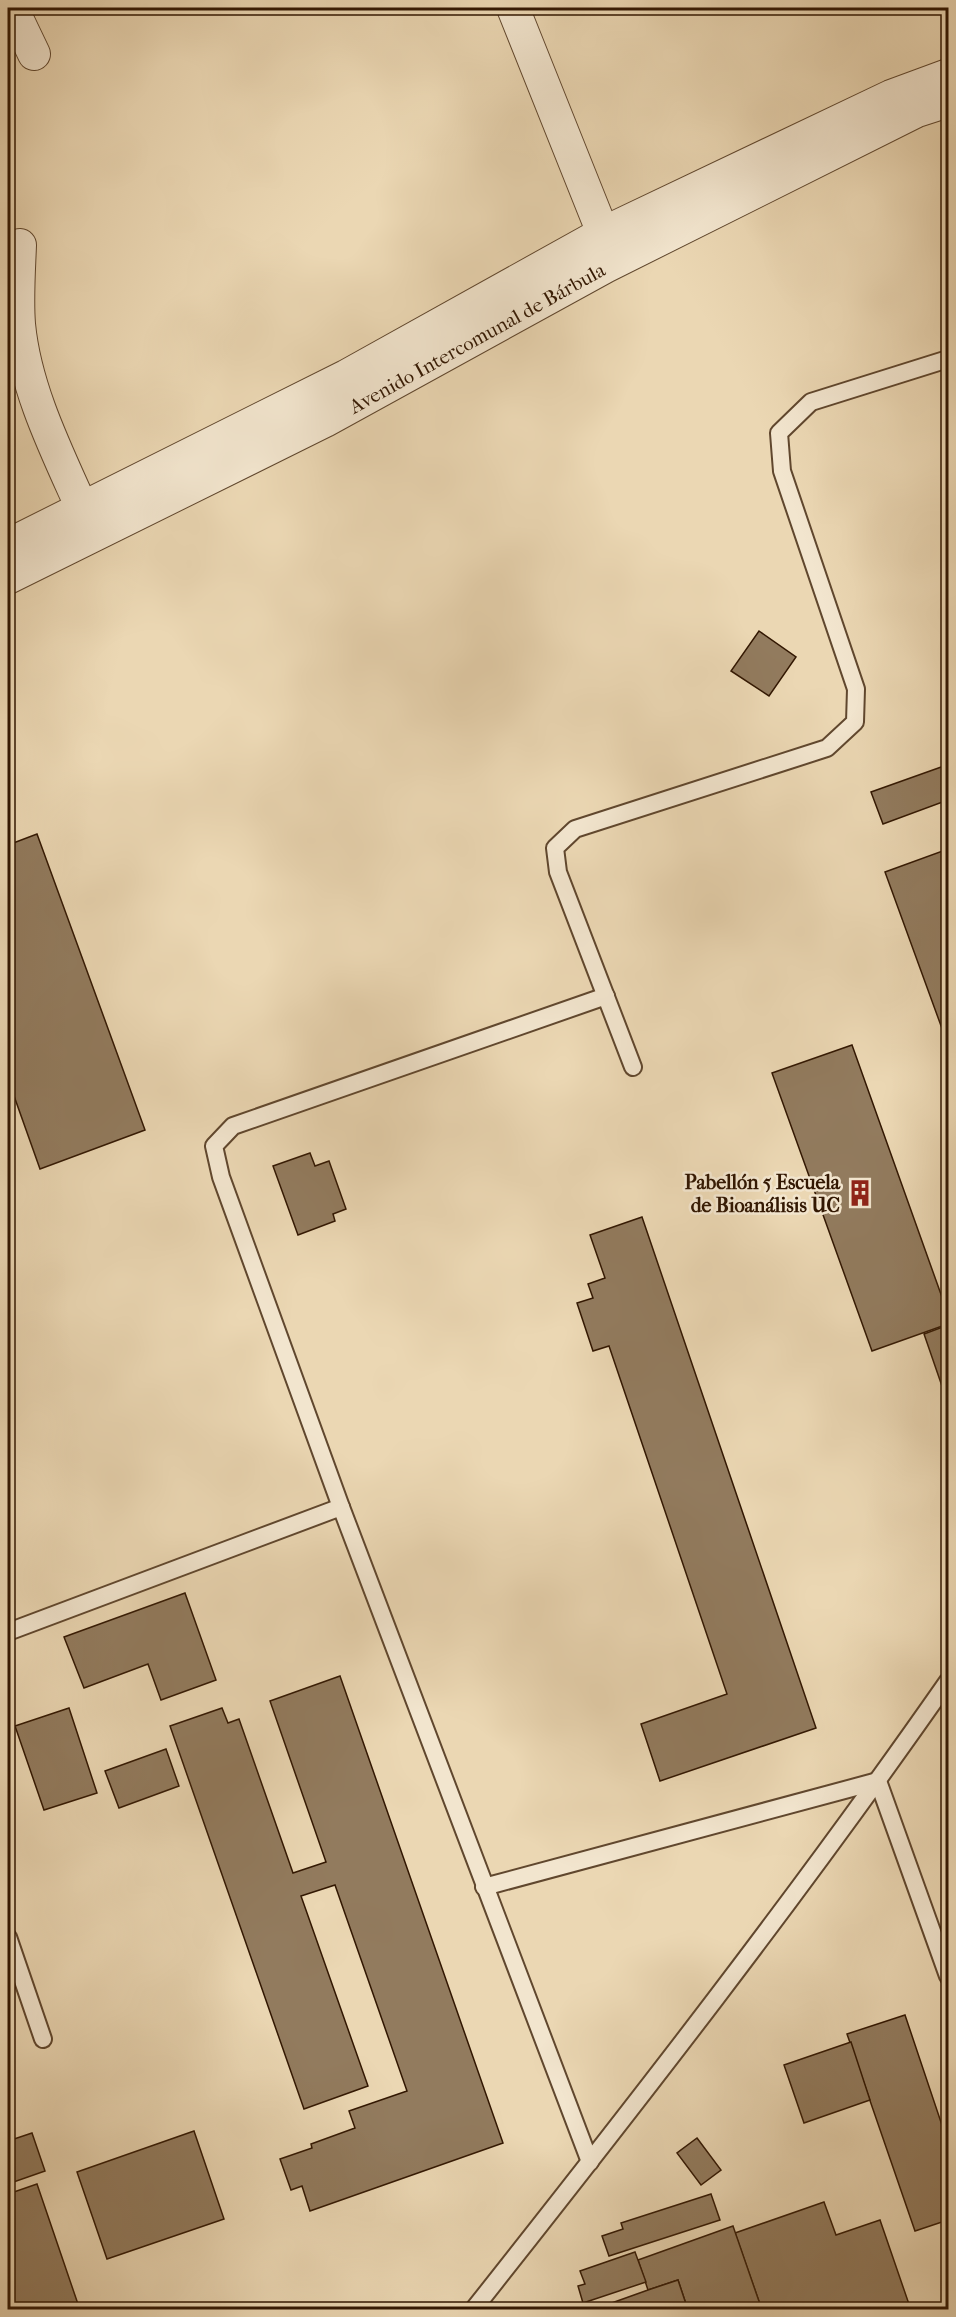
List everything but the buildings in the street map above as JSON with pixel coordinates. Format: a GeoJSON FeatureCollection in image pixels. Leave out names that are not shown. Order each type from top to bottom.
{"type":"FeatureCollection","features":[{"type":"Feature","properties":{"kind":"street"},"geometry":{"type":"LineString","coordinates":[[12,8],[34,54]]}},
{"type":"Feature","properties":{"kind":"street"},"geometry":{"type":"LineString","coordinates":[[513,8],[603,233]]}},
{"type":"Feature","properties":{"kind":"street","name":"Avenido Intercomunal de Bárbula"},"geometry":{"type":"LineString","coordinates":[[8,545],[345,376],[603,233],[891,96],[948,75]]}},
{"type":"Feature","properties":{"kind":"street","name":"Avenido Intercomunal de Bárbula"},"geometry":{"type":"LineString","coordinates":[[8,578],[325,421],[605,267],[916,111],[948,101]]}},
{"type":"Feature","properties":{"kind":"street"},"geometry":{"type":"LineString","coordinates":[[20,245],[19,324],[30,378],[50,436],[82,508]]}},
{"type":"Feature","properties":{"kind":"lane"},"geometry":{"type":"LineString","coordinates":[[633,1067],[558,872],[555,848],[575,829],[827,748],[855,722],[856,689],[782,471],[779,433],[812,402],[948,359]]}},
{"type":"Feature","properties":{"kind":"lane"},"geometry":{"type":"LineString","coordinates":[[590,2162],[341,1507],[221,1177],[214,1146],[233,1126],[606,996]]}},
{"type":"Feature","properties":{"kind":"lane"},"geometry":{"type":"LineString","coordinates":[[8,1632],[341,1507]]}},
{"type":"Feature","properties":{"kind":"lane"},"geometry":{"type":"LineString","coordinates":[[473,2310],[590,2162],[878,1781],[948,1682]]}},
{"type":"Feature","properties":{"kind":"lane"},"geometry":{"type":"LineString","coordinates":[[484,1887],[878,1781]]}},
{"type":"Feature","properties":{"kind":"lane"},"geometry":{"type":"LineString","coordinates":[[878,1781],[948,1976]]}},
{"type":"Feature","properties":{"kind":"lane"},"geometry":{"type":"LineString","coordinates":[[8,1937],[43,2039]]}},
{"type":"Feature","properties":{"kind":"place","name":"Pabellón 5 Escuela de Bioanálisis UC"},"geometry":{"type":"Point","coordinates":[860,1193]}}]}
